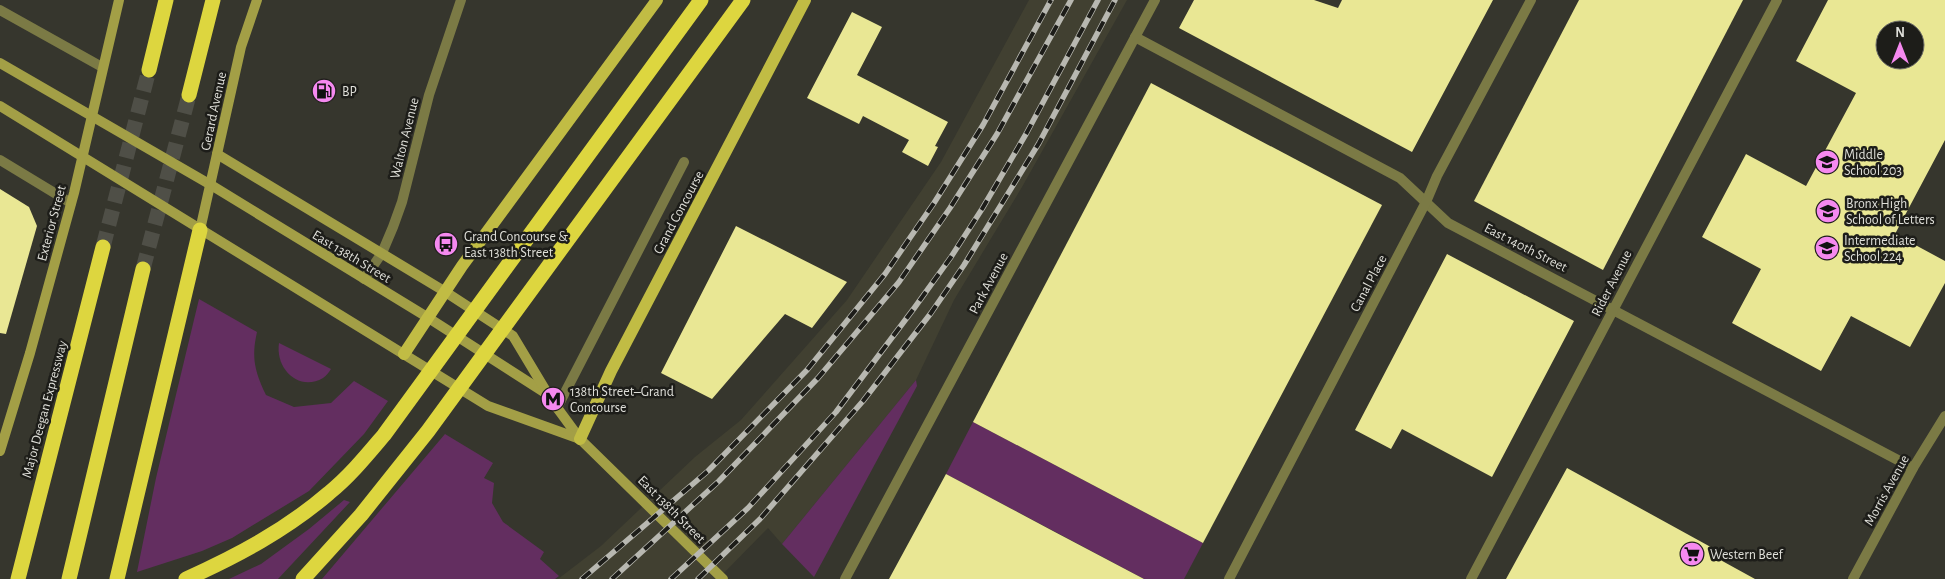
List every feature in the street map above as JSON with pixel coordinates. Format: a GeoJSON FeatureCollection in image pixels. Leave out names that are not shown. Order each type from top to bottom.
{"type":"FeatureCollection","features":[{"type":"Feature","properties":{"kind":"highway"},"geometry":{"type":"LineString","coordinates":[[149,70],[166,0]]}},
{"type":"Feature","properties":{"kind":"highway"},"geometry":{"type":"LineString","coordinates":[[189,95],[212,0]]}},
{"type":"Feature","properties":{"kind":"highway"},"geometry":{"type":"LineString","coordinates":[[186,579],[284,528],[329,493],[366,456],[399,414],[701,0]]}},
{"type":"Feature","properties":{"kind":"highway"},"geometry":{"type":"LineString","coordinates":[[303,579],[361,515],[428,431],[743,0]]}},
{"type":"Feature","properties":{"kind":"highway"},"geometry":{"type":"LineString","coordinates":[[117,579],[200,230]]}},
{"type":"Feature","properties":{"kind":"highway","name":"Major Deegan Expressway"},"geometry":{"type":"LineString","coordinates":[[18,579],[37,498],[103,247]]}},
{"type":"Feature","properties":{"kind":"highway"},"geometry":{"type":"LineString","coordinates":[[70,579],[143,269]]}},
{"type":"Feature","properties":{"kind":"main road","name":"Exterior Street"},"geometry":{"type":"LineString","coordinates":[[0,451],[30,353],[71,203],[119,0]]}},
{"type":"Feature","properties":{"kind":"main road","name":"Gerard Avenue"},"geometry":{"type":"LineString","coordinates":[[200,230],[241,47],[257,0]]}},
{"type":"Feature","properties":{"kind":"main road"},"geometry":{"type":"LineString","coordinates":[[404,354],[444,291],[657,0]]}},
{"type":"Feature","properties":{"kind":"main road","name":"Grand Concourse"},"geometry":{"type":"LineString","coordinates":[[580,439],[611,372],[805,0]]}},
{"type":"Feature","properties":{"kind":"main road","name":"East 138th Street"},"geometry":{"type":"LineString","coordinates":[[0,63],[211,185],[427,317],[547,394],[580,439],[723,579]]}},
{"type":"Feature","properties":{"kind":"main road","name":"East 138th Street"},"geometry":{"type":"LineString","coordinates":[[0,106],[488,406],[580,439]]}},
{"type":"Feature","properties":{"kind":"main road"},"geometry":{"type":"LineString","coordinates":[[217,154],[444,291],[513,336],[547,394]]}},
{"type":"Feature","properties":{"kind":"street","name":"Walton Avenue"},"geometry":{"type":"LineString","coordinates":[[364,279],[382,253],[402,202],[422,118],[461,0]]}},
{"type":"Feature","properties":{"kind":"street","name":"Park Avenue"},"geometry":{"type":"LineString","coordinates":[[845,579],[1155,0]]}},
{"type":"Feature","properties":{"kind":"street","name":"Canal Place"},"geometry":{"type":"LineString","coordinates":[[1229,579],[1426,202],[1442,167],[1531,0]]}},
{"type":"Feature","properties":{"kind":"street","name":"Rider Avenue"},"geometry":{"type":"LineString","coordinates":[[1471,579],[1777,0]]}},
{"type":"Feature","properties":{"kind":"street"},"geometry":{"type":"LineString","coordinates":[[0,10],[102,67]]}},
{"type":"Feature","properties":{"kind":"street","name":"East 140th Street"},"geometry":{"type":"LineString","coordinates":[[1135,37],[1400,178],[1448,223],[1613,308],[1913,468]]}},
{"type":"Feature","properties":{"kind":"street"},"geometry":{"type":"LineString","coordinates":[[0,160],[71,203]]}},
{"type":"Feature","properties":{"kind":"street"},"geometry":{"type":"LineString","coordinates":[[557,408],[684,162]]}},
{"type":"Feature","properties":{"kind":"street","name":"Morris Avenue"},"geometry":{"type":"LineString","coordinates":[[1853,579],[1913,468],[1945,416]]}},
{"type":"Feature","properties":{"kind":"shaded area"},"geometry":{"type":"Polygon","coordinates":[[[1029,0],[1127,0],[1022,187],[954,300],[916,380],[782,544],[768,528],[718,579],[558,579],[601,546],[695,457],[741,420],[847,300],[941,162],[1029,0]]]}},
{"type":"Feature","properties":{"kind":"shaded area"},"geometry":{"type":"Polygon","coordinates":[[[199,299],[257,332],[254,350],[255,365],[266,395],[294,407],[331,403],[354,381],[388,401],[364,434],[309,491],[232,538],[202,551],[137,572],[156,478],[199,299]]]}},
{"type":"Feature","properties":{"kind":"shaded area"},"geometry":{"type":"Polygon","coordinates":[[[279,343],[331,369],[323,378],[314,382],[297,380],[290,376],[281,361],[279,343]]]}},
{"type":"Feature","properties":{"kind":"shaded area"},"geometry":{"type":"Polygon","coordinates":[[[916,380],[917,386],[814,577],[782,544],[916,380]]]}},
{"type":"Feature","properties":{"kind":"shaded area"},"geometry":{"type":"Polygon","coordinates":[[[973,422],[1203,543],[1184,579],[1144,579],[946,474],[973,422]]]}},
{"type":"Feature","properties":{"kind":"shaded area"},"geometry":{"type":"Polygon","coordinates":[[[445,434],[493,463],[484,478],[494,483],[492,503],[503,522],[544,552],[540,559],[559,576],[555,579],[322,579],[445,434]]]}},
{"type":"Feature","properties":{"kind":"shaded area"},"geometry":{"type":"Polygon","coordinates":[[[344,500],[350,502],[278,579],[229,579],[261,564],[309,529],[344,500]]]}},
{"type":"Feature","properties":{"kind":"building"},"geometry":{"type":"Polygon","coordinates":[[[1194,0],[1314,0],[1338,8],[1342,0],[1493,0],[1412,152],[1179,28],[1194,0]]]}},
{"type":"Feature","properties":{"kind":"building"},"geometry":{"type":"Polygon","coordinates":[[[1579,0],[1743,0],[1603,270],[1474,201],[1579,0]]]}},
{"type":"Feature","properties":{"kind":"building"},"geometry":{"type":"Polygon","coordinates":[[[1828,0],[1945,0],[1945,140],[1895,234],[1945,261],[1945,283],[1910,347],[1851,316],[1821,371],[1732,323],[1761,269],[1702,237],[1746,154],[1806,186],[1856,93],[1796,61],[1828,0]]]}},
{"type":"Feature","properties":{"kind":"building"},"geometry":{"type":"Polygon","coordinates":[[[852,12],[882,27],[857,75],[948,122],[935,146],[938,147],[928,166],[902,152],[909,140],[863,116],[859,124],[807,98],[852,12]]]}},
{"type":"Feature","properties":{"kind":"building"},"geometry":{"type":"Polygon","coordinates":[[[1151,83],[1382,205],[1203,543],[973,422],[1151,83]]]}},
{"type":"Feature","properties":{"kind":"building"},"geometry":{"type":"Polygon","coordinates":[[[0,189],[29,207],[37,226],[6,334],[0,333],[0,189]]]}},
{"type":"Feature","properties":{"kind":"building"},"geometry":{"type":"Polygon","coordinates":[[[736,226],[847,282],[812,328],[785,314],[712,399],[661,373],[736,226]]]}},
{"type":"Feature","properties":{"kind":"building"},"geometry":{"type":"Polygon","coordinates":[[[1447,254],[1574,321],[1492,477],[1402,429],[1391,449],[1355,430],[1447,254]]]}},
{"type":"Feature","properties":{"kind":"building"},"geometry":{"type":"Polygon","coordinates":[[[1567,468],[1718,551],[1715,557],[1755,579],[1506,579],[1567,468]]]}},
{"type":"Feature","properties":{"kind":"building"},"geometry":{"type":"Polygon","coordinates":[[[946,474],[1053,531],[1144,579],[889,579],[946,474]]]}},
{"type":"Feature","properties":{"kind":"tunnel"},"geometry":{"type":"LineString","coordinates":[[103,247],[149,70]]}},
{"type":"Feature","properties":{"kind":"tunnel"},"geometry":{"type":"LineString","coordinates":[[143,269],[189,95]]}},
{"type":"Feature","properties":{"kind":"railway"},"geometry":{"type":"LineString","coordinates":[[582,579],[708,471],[807,370],[885,274],[934,203],[983,125],[1051,0]]}},
{"type":"Feature","properties":{"kind":"railway"},"geometry":{"type":"LineString","coordinates":[[612,579],[719,481],[818,378],[899,282],[950,208],[997,134],[1071,0]]}},
{"type":"Feature","properties":{"kind":"railway"},"geometry":{"type":"LineString","coordinates":[[671,579],[748,508],[836,412],[915,307],[982,209],[1026,134],[1098,0]]}},
{"type":"Feature","properties":{"kind":"railway"},"geometry":{"type":"LineString","coordinates":[[698,579],[760,519],[863,401],[931,313],[964,265],[1039,143],[1115,0]]}},
{"type":"Feature","properties":{"kind":"place","name":"BP"},"geometry":{"type":"Point","coordinates":[324,91]}},
{"type":"Feature","properties":{"kind":"place","name":"Middle School 203"},"geometry":{"type":"Point","coordinates":[1827,162]}},
{"type":"Feature","properties":{"kind":"place","name":"Bronx High School of Letters"},"geometry":{"type":"Point","coordinates":[1828,211]}},
{"type":"Feature","properties":{"kind":"place","name":"Grand Concourse & East 138th Street"},"geometry":{"type":"Point","coordinates":[446,244]}},
{"type":"Feature","properties":{"kind":"place","name":"Intermediate School 224"},"geometry":{"type":"Point","coordinates":[1827,248]}},
{"type":"Feature","properties":{"kind":"place","name":"138th Street–Grand Concourse"},"geometry":{"type":"Point","coordinates":[553,399]}},
{"type":"Feature","properties":{"kind":"place","name":"Western Beef"},"geometry":{"type":"Point","coordinates":[1692,554]}}]}
